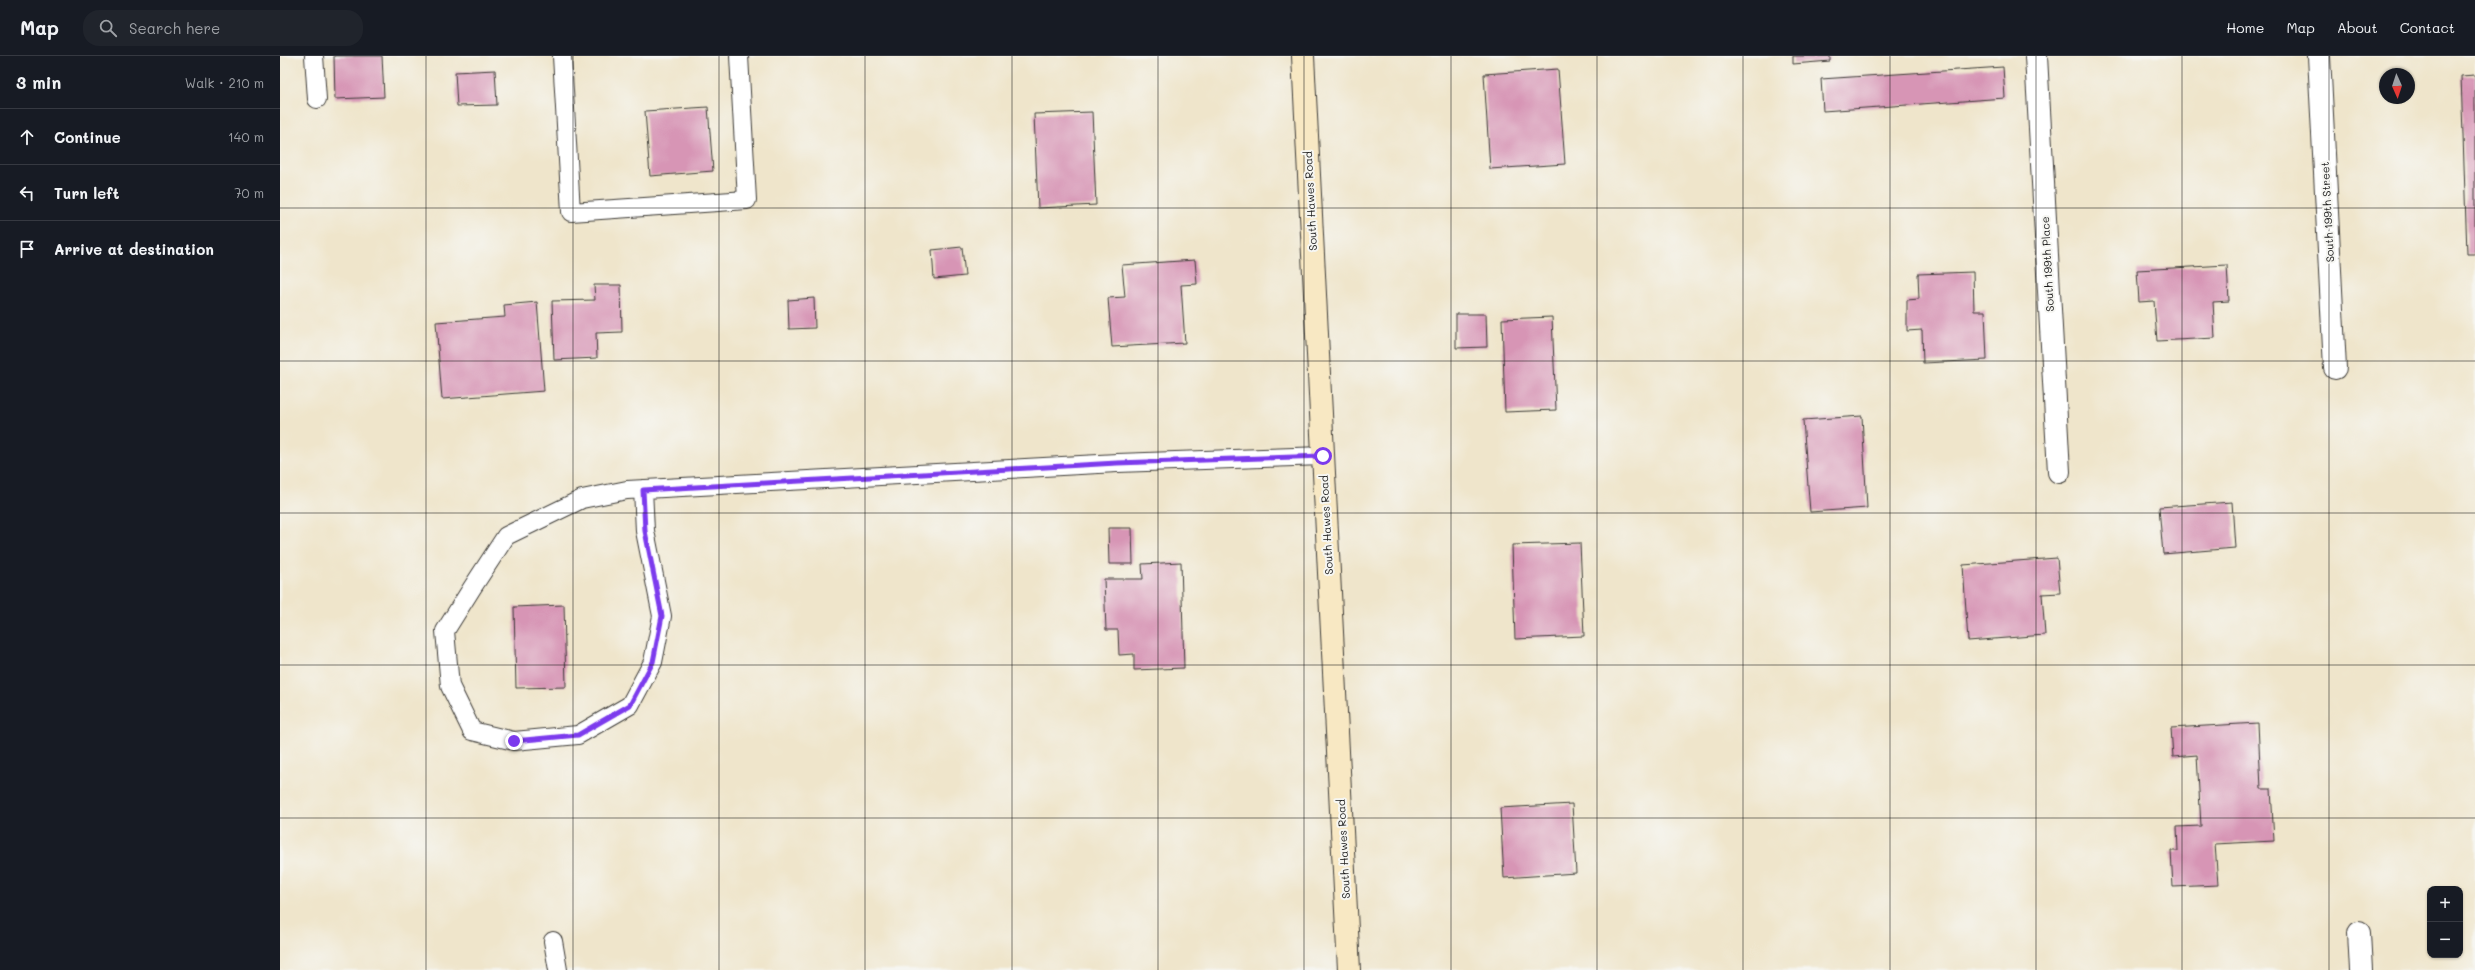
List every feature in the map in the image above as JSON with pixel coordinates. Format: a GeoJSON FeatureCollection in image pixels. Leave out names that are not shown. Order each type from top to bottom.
{"type":"FeatureCollection","features":[{"type":"Feature","properties":{"kind":"main road","name":"South Hawes Road"},"geometry":{"type":"LineString","coordinates":[[1303,56],[1349,970]]}},
{"type":"Feature","properties":{"kind":"street","name":"South 199th Place"},"geometry":{"type":"LineString","coordinates":[[2036,56],[2059,472]]}},
{"type":"Feature","properties":{"kind":"street","name":"South 199th Street"},"geometry":{"type":"LineString","coordinates":[[2319,56],[2335,368]]}},
{"type":"Feature","properties":{"kind":"street"},"geometry":{"type":"LineString","coordinates":[[2359,933],[2361,970]]}},
{"type":"Feature","properties":{"kind":"lane"},"geometry":{"type":"LineString","coordinates":[[314,56],[317,99]]}},
{"type":"Feature","properties":{"kind":"lane"},"geometry":{"type":"LineString","coordinates":[[562,56],[571,212],[747,200],[739,56]]}},
{"type":"Feature","properties":{"kind":"lane"},"geometry":{"type":"LineString","coordinates":[[643,490],[645,531],[662,616],[653,662],[630,705],[578,735],[514,741],[472,731],[450,686],[445,631],[506,536],[582,499],[627,490],[1109,463],[1323,456]]}},
{"type":"Feature","properties":{"kind":"lane"},"geometry":{"type":"LineString","coordinates":[[553,941],[558,970]]}},
{"type":"Feature","properties":{"kind":"building"},"geometry":{"type":"Polygon","coordinates":[[[334,56],[382,56],[384,97],[335,99],[334,56]]]}},
{"type":"Feature","properties":{"kind":"building"},"geometry":{"type":"Polygon","coordinates":[[[1793,56],[1830,56],[1830,61],[1793,64],[1793,56]]]}},
{"type":"Feature","properties":{"kind":"building"},"geometry":{"type":"Polygon","coordinates":[[[2003,67],[2005,98],[1823,111],[1821,79],[2003,67]]]}},
{"type":"Feature","properties":{"kind":"building"},"geometry":{"type":"Polygon","coordinates":[[[1558,69],[1565,164],[1490,169],[1484,74],[1558,69]]]}},
{"type":"Feature","properties":{"kind":"building"},"geometry":{"type":"Polygon","coordinates":[[[495,70],[497,105],[457,106],[455,72],[495,70]]]}},
{"type":"Feature","properties":{"kind":"building"},"geometry":{"type":"Polygon","coordinates":[[[2475,75],[2475,254],[2467,254],[2461,76],[2475,75]]]}},
{"type":"Feature","properties":{"kind":"building"},"geometry":{"type":"Polygon","coordinates":[[[708,107],[713,171],[650,176],[645,111],[708,107]]]}},
{"type":"Feature","properties":{"kind":"building"},"geometry":{"type":"Polygon","coordinates":[[[1092,112],[1096,205],[1038,208],[1034,114],[1092,112]]]}},
{"type":"Feature","properties":{"kind":"building"},"geometry":{"type":"Polygon","coordinates":[[[962,247],[965,276],[934,279],[932,250],[962,247]]]}},
{"type":"Feature","properties":{"kind":"building"},"geometry":{"type":"Polygon","coordinates":[[[1195,260],[1197,284],[1181,285],[1185,343],[1112,347],[1108,298],[1125,297],[1122,265],[1195,260]]]}},
{"type":"Feature","properties":{"kind":"building"},"geometry":{"type":"Polygon","coordinates":[[[2227,265],[2229,301],[2213,302],[2215,338],[2157,341],[2154,301],[2139,302],[2137,270],[2227,265]]]}},
{"type":"Feature","properties":{"kind":"building"},"geometry":{"type":"Polygon","coordinates":[[[1973,272],[1974,311],[1985,311],[1987,360],[1923,363],[1922,330],[1907,331],[1907,300],[1919,299],[1918,274],[1973,272]]]}},
{"type":"Feature","properties":{"kind":"building"},"geometry":{"type":"Polygon","coordinates":[[[594,285],[621,285],[622,332],[596,333],[597,358],[554,360],[552,301],[595,300],[594,285]]]}},
{"type":"Feature","properties":{"kind":"building"},"geometry":{"type":"Polygon","coordinates":[[[814,298],[815,328],[789,329],[788,300],[814,298]]]}},
{"type":"Feature","properties":{"kind":"building"},"geometry":{"type":"Polygon","coordinates":[[[537,302],[544,391],[442,399],[436,322],[505,317],[504,305],[537,302]]]}},
{"type":"Feature","properties":{"kind":"building"},"geometry":{"type":"Polygon","coordinates":[[[1456,314],[1486,314],[1487,347],[1456,348],[1456,314]]]}},
{"type":"Feature","properties":{"kind":"building"},"geometry":{"type":"Polygon","coordinates":[[[1552,317],[1556,410],[1505,412],[1502,319],[1552,317]]]}},
{"type":"Feature","properties":{"kind":"building"},"geometry":{"type":"Polygon","coordinates":[[[1862,416],[1867,508],[1810,512],[1803,420],[1862,416]]]}},
{"type":"Feature","properties":{"kind":"building"},"geometry":{"type":"Polygon","coordinates":[[[2232,502],[2235,548],[2163,554],[2159,507],[2232,502]]]}},
{"type":"Feature","properties":{"kind":"building"},"geometry":{"type":"Polygon","coordinates":[[[1108,528],[1132,528],[1133,564],[1109,564],[1108,528]]]}},
{"type":"Feature","properties":{"kind":"building"},"geometry":{"type":"Polygon","coordinates":[[[1580,543],[1584,636],[1515,639],[1512,545],[1580,543]]]}},
{"type":"Feature","properties":{"kind":"building"},"geometry":{"type":"Polygon","coordinates":[[[2057,558],[2060,593],[2042,594],[2045,635],[1968,641],[1963,565],[2057,558]]]}},
{"type":"Feature","properties":{"kind":"building"},"geometry":{"type":"Polygon","coordinates":[[[1181,562],[1184,668],[1134,670],[1134,654],[1119,655],[1118,630],[1106,630],[1104,579],[1143,579],[1142,564],[1181,562]]]}},
{"type":"Feature","properties":{"kind":"building"},"geometry":{"type":"Polygon","coordinates":[[[564,605],[566,687],[516,688],[514,607],[564,605]]]}},
{"type":"Feature","properties":{"kind":"building"},"geometry":{"type":"Polygon","coordinates":[[[2258,723],[2261,789],[2271,789],[2274,841],[2215,844],[2218,885],[2173,887],[2171,851],[2178,851],[2177,827],[2201,826],[2197,755],[2173,757],[2171,728],[2258,723]]]}},
{"type":"Feature","properties":{"kind":"building"},"geometry":{"type":"Polygon","coordinates":[[[1572,804],[1576,873],[1504,878],[1500,808],[1572,804]]]}},
{"type":"Feature","properties":{"kind":"route"},"geometry":{"type":"LineString","coordinates":[[514,741],[578,735],[630,705],[653,662],[662,616],[645,531],[643,490],[1117,463],[1323,456]]}}]}
